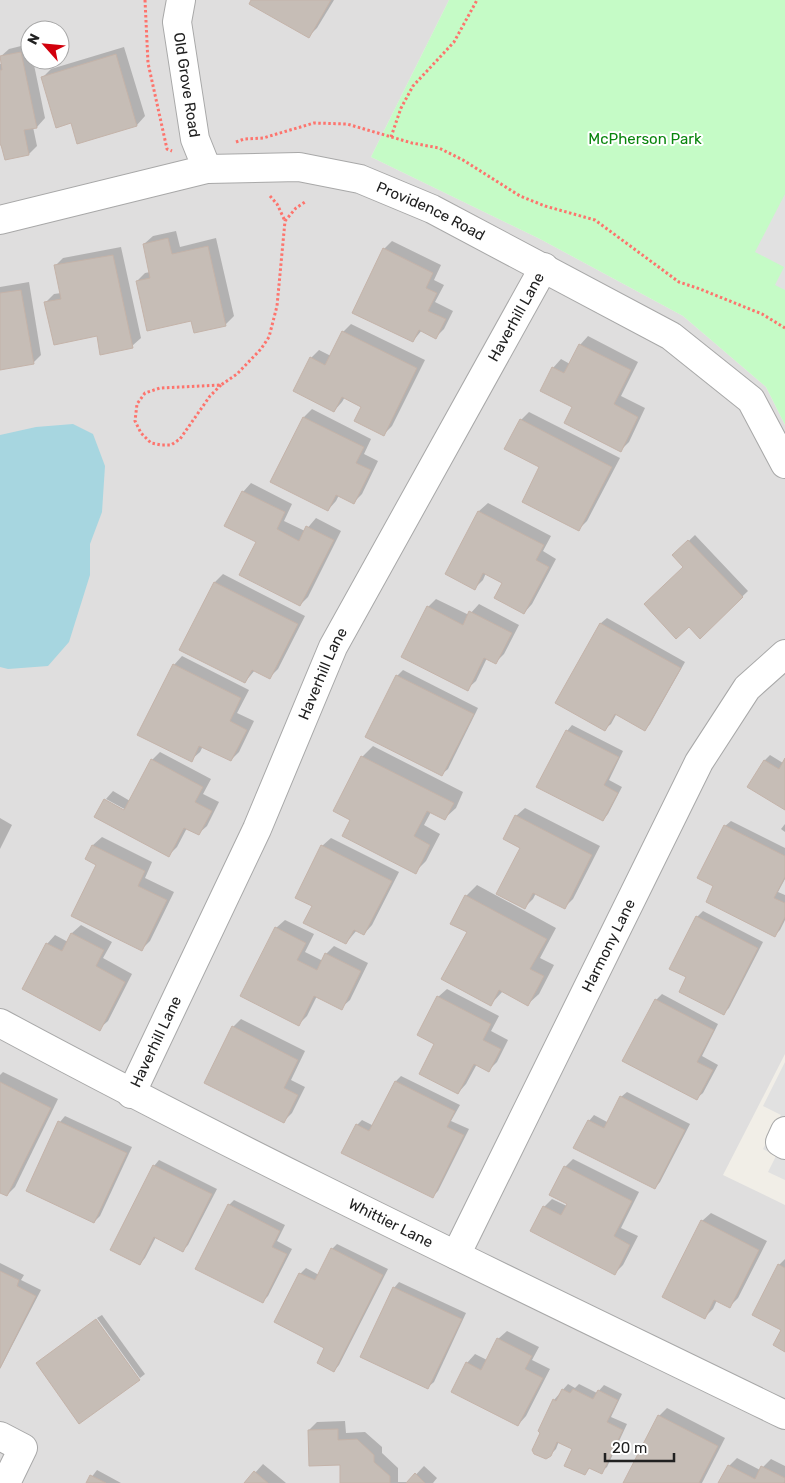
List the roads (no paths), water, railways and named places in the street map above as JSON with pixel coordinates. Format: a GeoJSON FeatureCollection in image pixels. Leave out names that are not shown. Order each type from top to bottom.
{"type":"FeatureCollection","features":[{"type":"Feature","properties":{"kind":"street","name":"Old Grove Road"},"geometry":{"type":"LineString","coordinates":[[181,0],[177,22],[195,139],[203,159]]}},
{"type":"Feature","properties":{"kind":"street","name":"Providence Road"},"geometry":{"type":"LineString","coordinates":[[0,220],[203,159],[298,167],[360,179],[432,209],[671,336],[751,400],[785,464]]}},
{"type":"Feature","properties":{"kind":"street","name":"Haverhill Lane"},"geometry":{"type":"LineString","coordinates":[[131,1094],[257,829],[333,647],[544,267]]}},
{"type":"Feature","properties":{"kind":"street","name":"Harmony Lane"},"geometry":{"type":"LineString","coordinates":[[456,1255],[699,762],[747,688],[785,654]]}},
{"type":"Feature","properties":{"kind":"street","name":"Whittier Lane"},"geometry":{"type":"LineString","coordinates":[[0,1023],[131,1094],[785,1415]]}},
{"type":"Feature","properties":{"kind":"street"},"geometry":{"type":"LineString","coordinates":[[785,1131],[780,1142],[785,1144]]}},
{"type":"Feature","properties":{"kind":"street"},"geometry":{"type":"LineString","coordinates":[[0,1436],[23,1448],[6,1483]]}},
{"type":"Feature","properties":{"kind":"water"},"geometry":{"type":"Polygon","coordinates":[[[73,424],[93,434],[105,466],[102,512],[90,544],[90,575],[69,642],[48,666],[8,669],[0,667],[0,435],[36,427],[73,424]]]}},
{"type":"Feature","properties":{"kind":"park label","name":"McPherson Park"},"geometry":{"type":"Point","coordinates":[645,139]}}]}
